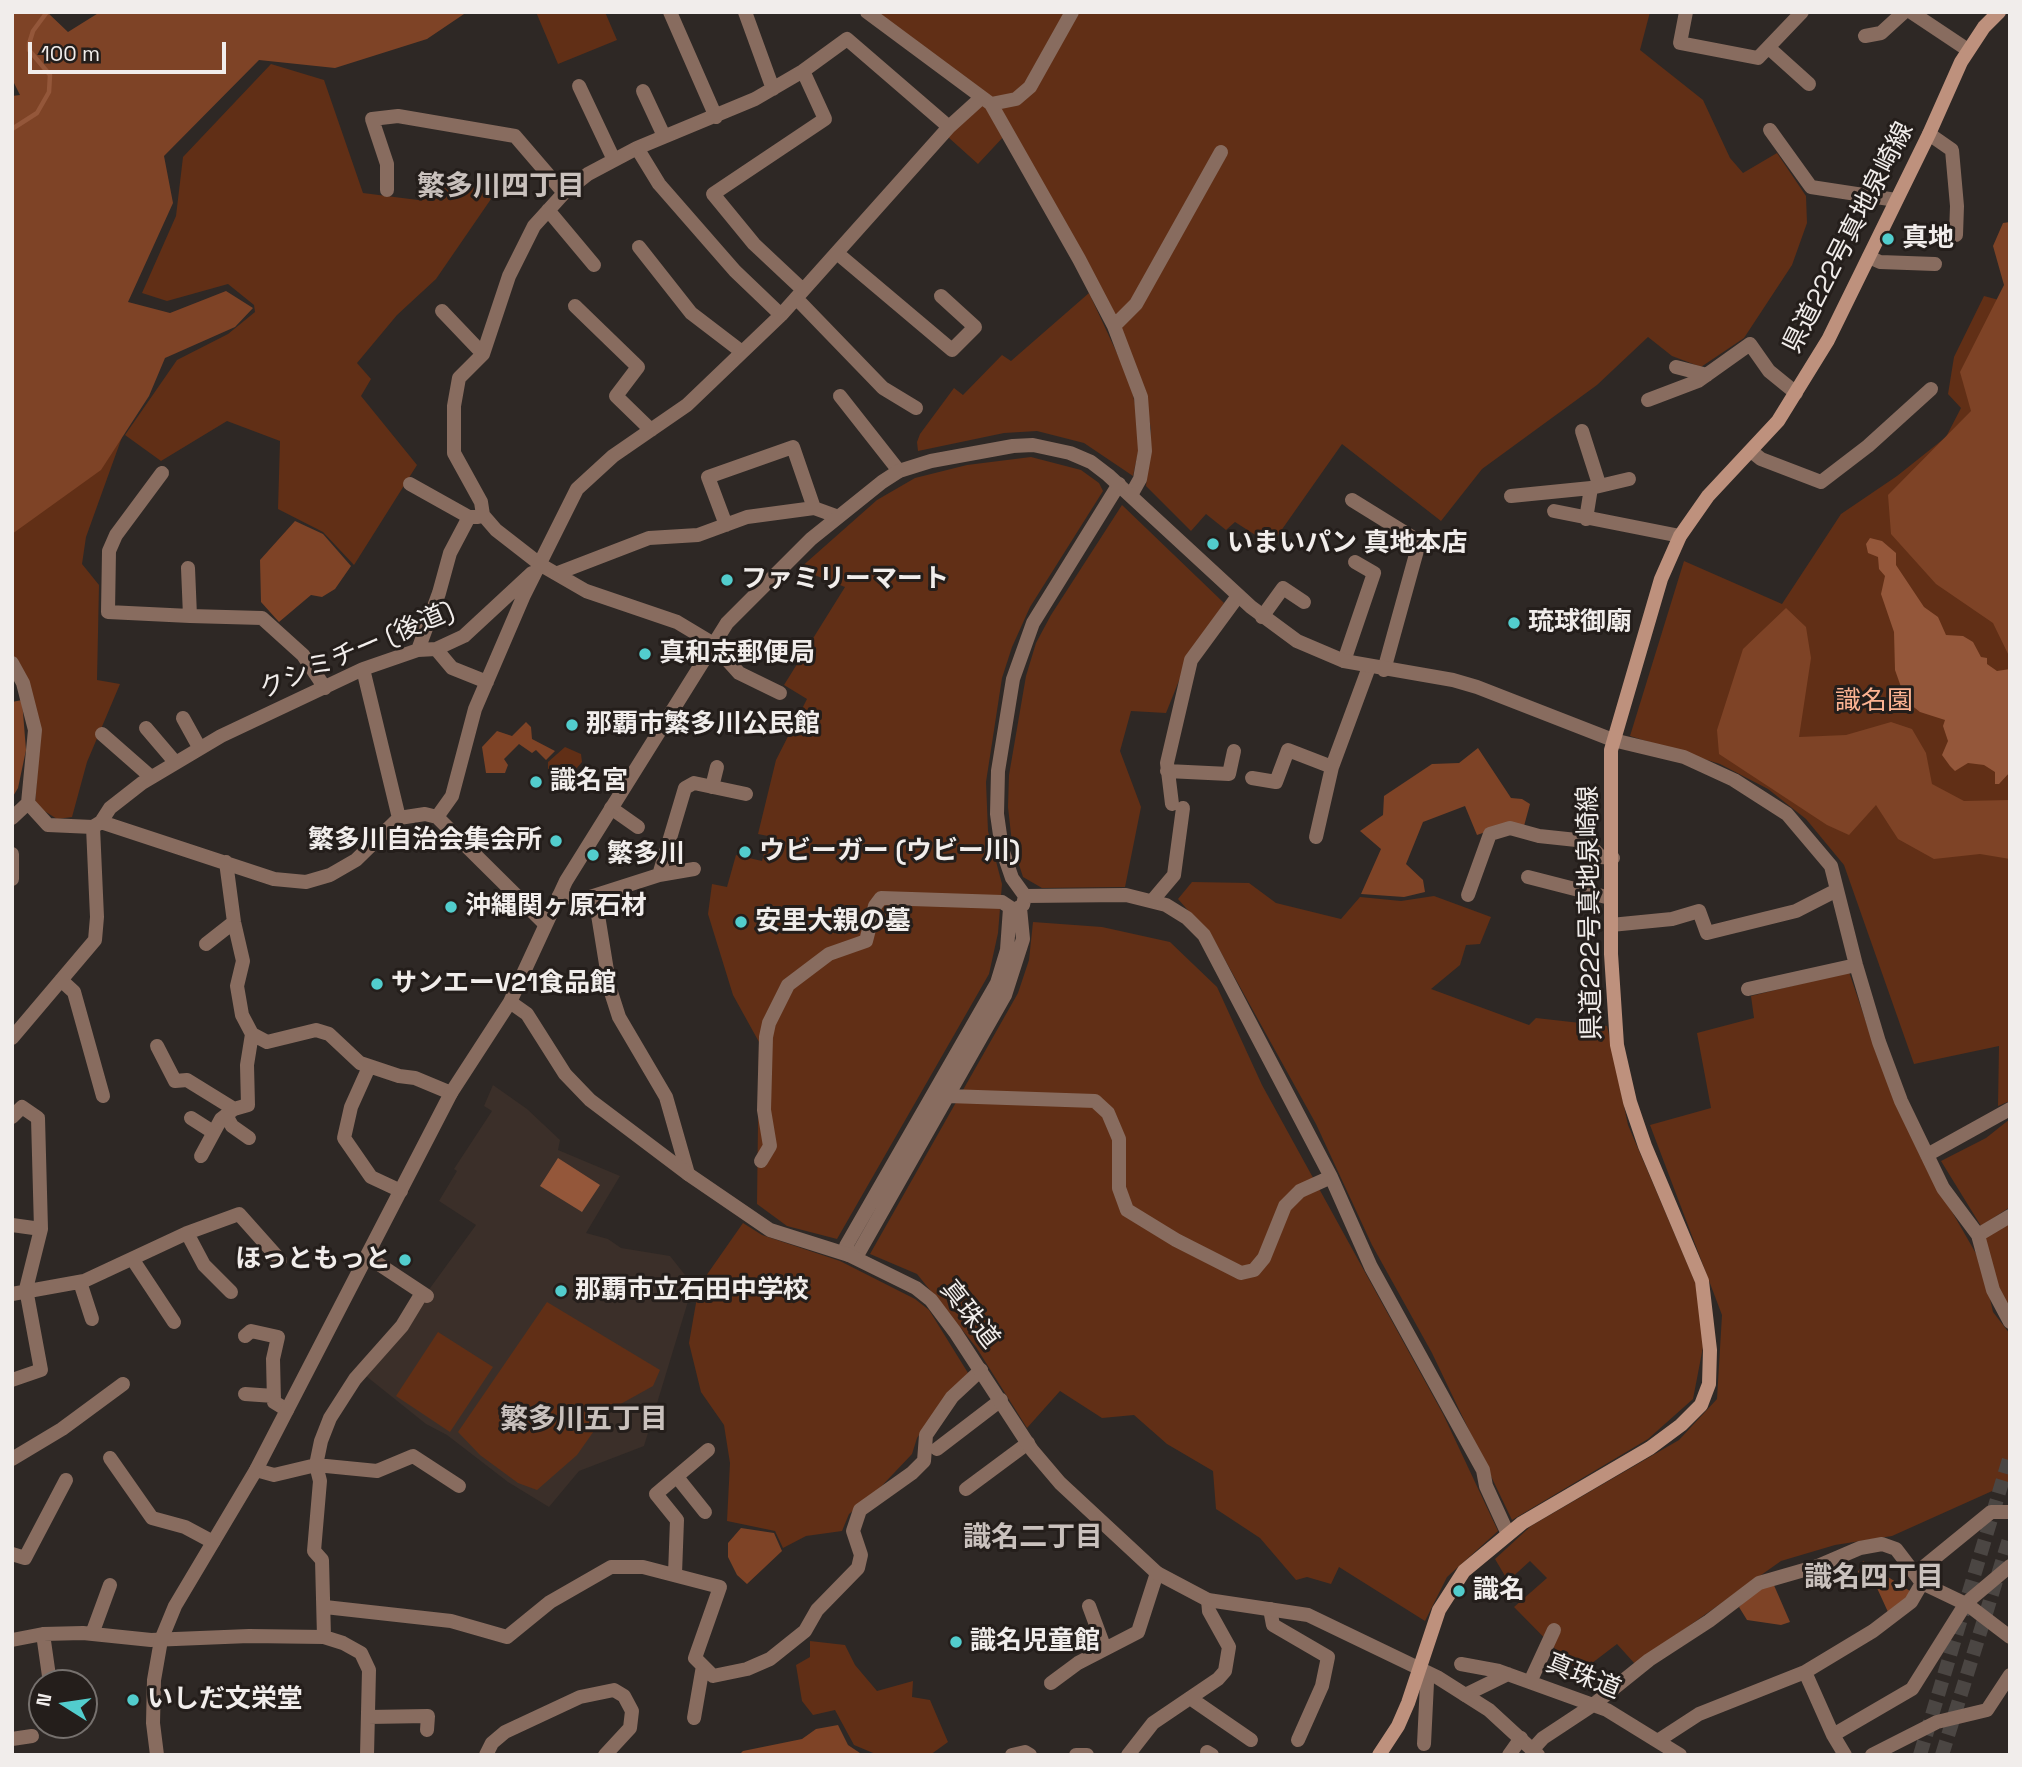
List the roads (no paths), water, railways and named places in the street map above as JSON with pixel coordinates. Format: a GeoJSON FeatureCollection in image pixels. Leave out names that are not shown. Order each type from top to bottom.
{"type":"FeatureCollection","features":[{"type":"Feature","properties":{"kind":"main road","name":"県道222号真地泉崎線"},"geometry":{"type":"LineString","coordinates":[[1379,1755],[1398,1726],[1421,1670],[1446,1594],[1464,1571],[1508,1534],[1650,1448],[1681,1425],[1701,1405],[1711,1375],[1702,1281],[1651,1161],[1623,1078],[1615,1020],[1610,898],[1613,858],[1613,740],[1661,579],[1680,536],[1708,496],[1778,421],[1796,393],[1840,320],[1968,50],[1997,13]]}},
{"type":"Feature","properties":{"kind":"street"},"geometry":{"type":"LineString","coordinates":[[670,12],[716,117]]}},
{"type":"Feature","properties":{"kind":"street"},"geometry":{"type":"LineString","coordinates":[[746,12],[773,89]]}},
{"type":"Feature","properties":{"kind":"street"},"geometry":{"type":"LineString","coordinates":[[867,12],[986,101],[1114,326],[1141,397],[1145,427],[1142,470],[1131,495]]}},
{"type":"Feature","properties":{"kind":"street"},"geometry":{"type":"LineString","coordinates":[[437,817],[452,796],[463,748],[487,682],[524,595],[577,489],[613,456],[687,405],[781,315],[949,127],[986,101],[1016,99],[1030,87],[1072,12]]}},
{"type":"Feature","properties":{"kind":"street"},"geometry":{"type":"LineString","coordinates":[[1686,12],[1680,44],[1758,58],[1802,12]]}},
{"type":"Feature","properties":{"kind":"street"},"geometry":{"type":"LineString","coordinates":[[1866,36],[1881,33],[1904,12]]}},
{"type":"Feature","properties":{"kind":"street"},"geometry":{"type":"LineString","coordinates":[[1910,12],[1968,50]]}},
{"type":"Feature","properties":{"kind":"street"},"geometry":{"type":"LineString","coordinates":[[418,650],[450,553],[476,516],[481,502],[454,453],[454,406],[459,378],[483,354],[509,276],[534,226],[564,193],[588,174],[637,148],[716,117],[773,89],[848,39],[949,127]]}},
{"type":"Feature","properties":{"kind":"street"},"geometry":{"type":"LineString","coordinates":[[1769,48],[1809,84]]}},
{"type":"Feature","properties":{"kind":"street"},"geometry":{"type":"LineString","coordinates":[[803,71],[825,120],[713,194],[754,244],[883,388],[916,408]]}},
{"type":"Feature","properties":{"kind":"street"},"geometry":{"type":"LineString","coordinates":[[579,86],[614,160]]}},
{"type":"Feature","properties":{"kind":"street"},"geometry":{"type":"LineString","coordinates":[[643,91],[664,136]]}},
{"type":"Feature","properties":{"kind":"street"},"geometry":{"type":"LineString","coordinates":[[387,190],[387,164],[372,119],[398,116],[515,136],[564,193]]}},
{"type":"Feature","properties":{"kind":"street"},"geometry":{"type":"LineString","coordinates":[[1770,130],[1811,187],[1896,200]]}},
{"type":"Feature","properties":{"kind":"street"},"geometry":{"type":"LineString","coordinates":[[1929,134],[1952,150],[1957,206],[1956,235]]}},
{"type":"Feature","properties":{"kind":"street"},"geometry":{"type":"LineString","coordinates":[[637,148],[659,184],[735,271],[781,315]]}},
{"type":"Feature","properties":{"kind":"street"},"geometry":{"type":"LineString","coordinates":[[1114,326],[1136,304],[1221,152]]}},
{"type":"Feature","properties":{"kind":"street"},"geometry":{"type":"LineString","coordinates":[[548,211],[594,265]]}},
{"type":"Feature","properties":{"kind":"street"},"geometry":{"type":"LineString","coordinates":[[639,247],[691,313],[742,352]]}},
{"type":"Feature","properties":{"kind":"street"},"geometry":{"type":"LineString","coordinates":[[837,253],[952,350],[975,327],[941,296]]}},
{"type":"Feature","properties":{"kind":"street"},"geometry":{"type":"LineString","coordinates":[[1869,257],[1880,262],[1935,264]]}},
{"type":"Feature","properties":{"kind":"street"},"geometry":{"type":"LineString","coordinates":[[575,306],[638,367],[616,396],[651,430]]}},
{"type":"Feature","properties":{"kind":"street"},"geometry":{"type":"LineString","coordinates":[[442,311],[483,354]]}},
{"type":"Feature","properties":{"kind":"street"},"geometry":{"type":"LineString","coordinates":[[1647,400],[1698,381],[1750,344],[1769,371],[1796,393]]}},
{"type":"Feature","properties":{"kind":"street"},"geometry":{"type":"LineString","coordinates":[[1676,367],[1707,375]]}},
{"type":"Feature","properties":{"kind":"street"},"geometry":{"type":"LineString","coordinates":[[1751,451],[1761,459],[1821,482],[1868,446],[1931,389]]}},
{"type":"Feature","properties":{"kind":"street"},"geometry":{"type":"LineString","coordinates":[[840,396],[899,471]]}},
{"type":"Feature","properties":{"kind":"street"},"geometry":{"type":"LineString","coordinates":[[1582,430],[1595,486],[1586,519]]}},
{"type":"Feature","properties":{"kind":"street"},"geometry":{"type":"LineString","coordinates":[[158,1755],[152,1700],[161,1640],[175,1606],[256,1470],[451,1093],[510,1002],[559,897],[712,643],[743,603],[836,516],[899,471],[957,455],[1033,445],[1061,450],[1091,462],[1119,484],[1262,617],[1297,641],[1344,661],[1465,684],[1613,740],[1684,757],[1761,795],[1787,814],[1831,866],[1879,1042],[1927,1155],[1961,1215],[1978,1235],[1993,1290],[2010,1322]]}},
{"type":"Feature","properties":{"kind":"street"},"geometry":{"type":"LineString","coordinates":[[726,525],[708,477],[793,447],[814,508]]}},
{"type":"Feature","properties":{"kind":"street"},"geometry":{"type":"LineString","coordinates":[[162,473],[123,526],[109,551],[108,612],[262,618],[303,655],[326,688]]}},
{"type":"Feature","properties":{"kind":"street"},"geometry":{"type":"LineString","coordinates":[[1511,496],[1629,479]]}},
{"type":"Feature","properties":{"kind":"street"},"geometry":{"type":"LineString","coordinates":[[410,484],[476,516],[541,565],[586,591],[677,622],[712,643],[739,673],[780,693]]}},
{"type":"Feature","properties":{"kind":"street"},"geometry":{"type":"LineString","coordinates":[[1018,904],[997,983],[846,1246],[849,1255],[859,1252],[1012,983],[1023,939],[1018,904],[1006,864],[997,814],[998,771],[1013,679],[1033,623],[1119,484]]}},
{"type":"Feature","properties":{"kind":"street"},"geometry":{"type":"LineString","coordinates":[[1352,500],[1415,539],[1418,547],[1384,670]]}},
{"type":"Feature","properties":{"kind":"street"},"geometry":{"type":"LineString","coordinates":[[558,573],[649,538],[698,534],[747,517],[814,508],[836,516]]}},
{"type":"Feature","properties":{"kind":"street"},"geometry":{"type":"LineString","coordinates":[[1554,511],[1680,536]]}},
{"type":"Feature","properties":{"kind":"street"},"geometry":{"type":"LineString","coordinates":[[1344,661],[1374,573],[1355,562]]}},
{"type":"Feature","properties":{"kind":"street","name":"クシミチー (後道)"},"geometry":{"type":"LineString","coordinates":[[97,825],[110,808],[151,777],[199,747],[363,669],[418,650],[436,649],[464,636],[541,565]]}},
{"type":"Feature","properties":{"kind":"street"},"geometry":{"type":"LineString","coordinates":[[188,568],[190,617]]}},
{"type":"Feature","properties":{"kind":"street"},"geometry":{"type":"LineString","coordinates":[[1262,617],[1283,588],[1304,602]]}},
{"type":"Feature","properties":{"kind":"street"},"geometry":{"type":"LineString","coordinates":[[1152,901],[1174,875],[1177,806],[1167,771],[1175,719],[1191,660],[1238,596]]}},
{"type":"Feature","properties":{"kind":"street"},"geometry":{"type":"LineString","coordinates":[[436,649],[452,667],[487,682]]}},
{"type":"Feature","properties":{"kind":"street"},"geometry":{"type":"LineString","coordinates":[[12,663],[23,683],[35,730],[28,803],[12,818]]}},
{"type":"Feature","properties":{"kind":"street"},"geometry":{"type":"LineString","coordinates":[[1316,837],[1332,767],[1369,667]]}},
{"type":"Feature","properties":{"kind":"street"},"geometry":{"type":"LineString","coordinates":[[363,669],[399,818]]}},
{"type":"Feature","properties":{"kind":"street"},"geometry":{"type":"LineString","coordinates":[[183,718],[199,747]]}},
{"type":"Feature","properties":{"kind":"street"},"geometry":{"type":"LineString","coordinates":[[146,728],[175,762]]}},
{"type":"Feature","properties":{"kind":"street"},"geometry":{"type":"LineString","coordinates":[[102,734],[151,777]]}},
{"type":"Feature","properties":{"kind":"street"},"geometry":{"type":"LineString","coordinates":[[1167,771],[1229,774],[1234,751]]}},
{"type":"Feature","properties":{"kind":"street"},"geometry":{"type":"LineString","coordinates":[[1252,778],[1276,782],[1288,751],[1332,767]]}},
{"type":"Feature","properties":{"kind":"street"},"geometry":{"type":"LineString","coordinates":[[712,787],[717,767]]}},
{"type":"Feature","properties":{"kind":"street"},"geometry":{"type":"LineString","coordinates":[[659,874],[685,788],[694,783],[746,794]]}},
{"type":"Feature","properties":{"kind":"street"},"geometry":{"type":"LineString","coordinates":[[28,803],[48,825],[97,825],[226,862],[274,879],[306,882],[330,875],[356,860],[399,818],[413,814],[437,817],[545,924]]}},
{"type":"Feature","properties":{"kind":"street"},"geometry":{"type":"LineString","coordinates":[[611,808],[638,827]]}},
{"type":"Feature","properties":{"kind":"street"},"geometry":{"type":"LineString","coordinates":[[12,1038],[95,940],[97,825]]}},
{"type":"Feature","properties":{"kind":"street"},"geometry":{"type":"LineString","coordinates":[[1468,895],[1490,834],[1510,828],[1539,836],[1586,841],[1601,857],[1613,858]]}},
{"type":"Feature","properties":{"kind":"street"},"geometry":{"type":"LineString","coordinates":[[12,854],[12,879]]}},
{"type":"Feature","properties":{"kind":"street"},"geometry":{"type":"LineString","coordinates":[[226,862],[234,922],[243,961],[237,986],[238,996],[242,1015],[253,1034],[267,1042],[317,1030],[329,1034],[360,1063],[415,1078],[451,1093]]}},
{"type":"Feature","properties":{"kind":"street"},"geometry":{"type":"LineString","coordinates":[[559,897],[584,899],[659,874],[694,869]]}},
{"type":"Feature","properties":{"kind":"street"},"geometry":{"type":"LineString","coordinates":[[1528,877],[1610,898]]}},
{"type":"Feature","properties":{"kind":"street"},"geometry":{"type":"LineString","coordinates":[[1611,925],[1672,919],[1699,911],[1707,933],[1796,911],[1837,890]]}},
{"type":"Feature","properties":{"kind":"street"},"geometry":{"type":"LineString","coordinates":[[761,1161],[770,1146],[764,1110],[766,1037],[769,1023],[788,985],[829,954],[866,940],[875,906],[881,898],[1018,904],[1126,895],[1166,905],[1187,918],[1204,935],[1331,1177],[1371,1266],[1483,1470],[1486,1486],[1508,1534]]}},
{"type":"Feature","properties":{"kind":"street"},"geometry":{"type":"LineString","coordinates":[[584,899],[598,915],[610,989],[620,1017],[666,1097],[688,1174]]}},
{"type":"Feature","properties":{"kind":"street"},"geometry":{"type":"LineString","coordinates":[[206,944],[234,922]]}},
{"type":"Feature","properties":{"kind":"street"},"geometry":{"type":"LineString","coordinates":[[1748,989],[1856,965]]}},
{"type":"Feature","properties":{"kind":"street"},"geometry":{"type":"LineString","coordinates":[[61,980],[74,992],[103,1096]]}},
{"type":"Feature","properties":{"kind":"street","name":"真珠道"},"geometry":{"type":"LineString","coordinates":[[510,1002],[527,1014],[565,1074],[590,1100],[688,1174],[770,1230],[849,1255],[916,1288],[931,1300],[1028,1443],[1060,1483],[1157,1573],[1208,1601],[1308,1615],[1437,1677],[1465,1695],[1535,1752]]}},
{"type":"Feature","properties":{"kind":"street"},"geometry":{"type":"LineString","coordinates":[[201,1156],[220,1119],[248,1105],[247,1065],[253,1034]]}},
{"type":"Feature","properties":{"kind":"street"},"geometry":{"type":"LineString","coordinates":[[157,1046],[175,1081],[187,1080],[230,1113],[232,1126],[249,1138]]}},
{"type":"Feature","properties":{"kind":"street"},"geometry":{"type":"LineString","coordinates":[[369,1067],[351,1107],[344,1138],[370,1177],[401,1191]]}},
{"type":"Feature","properties":{"kind":"street"},"geometry":{"type":"LineString","coordinates":[[948,1096],[1095,1101],[1108,1113],[1119,1139],[1119,1188],[1127,1210],[1175,1240],[1241,1273],[1254,1270],[1264,1258],[1285,1206],[1300,1191],[1331,1177]]}},
{"type":"Feature","properties":{"kind":"street"},"geometry":{"type":"LineString","coordinates":[[12,1117],[22,1107],[38,1118],[41,1229],[19,1294],[41,1370],[12,1380]]}},
{"type":"Feature","properties":{"kind":"street"},"geometry":{"type":"LineString","coordinates":[[1927,1155],[2010,1109]]}},
{"type":"Feature","properties":{"kind":"street"},"geometry":{"type":"LineString","coordinates":[[191,1118],[213,1132]]}},
{"type":"Feature","properties":{"kind":"street"},"geometry":{"type":"LineString","coordinates":[[19,1294],[80,1282],[187,1233],[239,1214],[280,1260]]}},
{"type":"Feature","properties":{"kind":"street"},"geometry":{"type":"LineString","coordinates":[[1978,1235],[2010,1216]]}},
{"type":"Feature","properties":{"kind":"street"},"geometry":{"type":"LineString","coordinates":[[12,1225],[41,1229]]}},
{"type":"Feature","properties":{"kind":"street"},"geometry":{"type":"LineString","coordinates":[[187,1233],[204,1265],[231,1292]]}},
{"type":"Feature","properties":{"kind":"street"},"geometry":{"type":"LineString","coordinates":[[324,1637],[326,1607],[323,1560],[314,1551],[320,1481],[316,1465],[321,1441],[330,1418],[355,1379],[402,1326],[425,1294],[368,1257]]}},
{"type":"Feature","properties":{"kind":"street"},"geometry":{"type":"LineString","coordinates":[[133,1260],[174,1322]]}},
{"type":"Feature","properties":{"kind":"street"},"geometry":{"type":"LineString","coordinates":[[80,1282],[92,1319]]}},
{"type":"Feature","properties":{"kind":"street"},"geometry":{"type":"LineString","coordinates":[[245,1336],[251,1331],[278,1337],[273,1359],[274,1402],[287,1410]]}},
{"type":"Feature","properties":{"kind":"street"},"geometry":{"type":"LineString","coordinates":[[326,1607],[451,1621],[507,1637],[550,1602],[611,1567],[643,1567],[720,1587],[695,1657],[713,1676],[747,1670],[770,1659],[806,1631],[817,1610],[858,1568],[862,1555],[853,1531],[860,1510],[912,1473],[924,1461],[926,1435],[952,1397],[981,1370]]}},
{"type":"Feature","properties":{"kind":"street"},"geometry":{"type":"LineString","coordinates":[[12,1460],[62,1429],[123,1384]]}},
{"type":"Feature","properties":{"kind":"street"},"geometry":{"type":"LineString","coordinates":[[245,1394],[274,1396]]}},
{"type":"Feature","properties":{"kind":"street"},"geometry":{"type":"LineString","coordinates":[[937,1449],[1001,1401]]}},
{"type":"Feature","properties":{"kind":"street"},"geometry":{"type":"LineString","coordinates":[[967,1489],[1028,1443]]}},
{"type":"Feature","properties":{"kind":"street"},"geometry":{"type":"LineString","coordinates":[[675,1574],[677,1520],[656,1494],[708,1450]]}},
{"type":"Feature","properties":{"kind":"street"},"geometry":{"type":"LineString","coordinates":[[256,1470],[274,1475],[316,1465],[377,1471],[413,1456],[459,1486]]}},
{"type":"Feature","properties":{"kind":"street"},"geometry":{"type":"LineString","coordinates":[[110,1458],[152,1518],[185,1527],[213,1542]]}},
{"type":"Feature","properties":{"kind":"street"},"geometry":{"type":"LineString","coordinates":[[677,1477],[705,1512]]}},
{"type":"Feature","properties":{"kind":"street"},"geometry":{"type":"LineString","coordinates":[[12,1554],[25,1558],[66,1480]]}},
{"type":"Feature","properties":{"kind":"street"},"geometry":{"type":"LineString","coordinates":[[1659,1740],[1699,1714],[1805,1672],[1873,1631],[1911,1602],[1919,1579],[1991,1512],[2010,1512]]}},
{"type":"Feature","properties":{"kind":"street"},"geometry":{"type":"LineString","coordinates":[[1535,1752],[1543,1738],[1593,1705],[1649,1660],[1710,1621],[1759,1583],[1882,1544],[1896,1549],[1919,1579],[1966,1603],[2010,1637]]}},
{"type":"Feature","properties":{"kind":"street"},"geometry":{"type":"LineString","coordinates":[[1833,1735],[1912,1689],[1966,1603],[2010,1566]]}},
{"type":"Feature","properties":{"kind":"street"},"geometry":{"type":"LineString","coordinates":[[1051,1683],[1078,1663],[1139,1632],[1157,1573]]}},
{"type":"Feature","properties":{"kind":"street"},"geometry":{"type":"LineString","coordinates":[[92,1634],[110,1585]]}},
{"type":"Feature","properties":{"kind":"street"},"geometry":{"type":"LineString","coordinates":[[1128,1755],[1153,1723],[1218,1679],[1225,1671],[1229,1647],[1209,1611],[1208,1601]]}},
{"type":"Feature","properties":{"kind":"street"},"geometry":{"type":"LineString","coordinates":[[1090,1606],[1105,1649]]}},
{"type":"Feature","properties":{"kind":"street"},"geometry":{"type":"LineString","coordinates":[[1270,1609],[1273,1625],[1328,1657],[1322,1686],[1298,1740]]}},
{"type":"Feature","properties":{"kind":"street"},"geometry":{"type":"LineString","coordinates":[[1531,1682],[1554,1630]]}},
{"type":"Feature","properties":{"kind":"street"},"geometry":{"type":"LineString","coordinates":[[43,1634],[48,1669]]}},
{"type":"Feature","properties":{"kind":"street"},"geometry":{"type":"LineString","coordinates":[[12,1640],[43,1634],[92,1634],[161,1640],[249,1636],[324,1637],[361,1653],[369,1671],[367,1755]]}},
{"type":"Feature","properties":{"kind":"street","name":"真珠道"},"geometry":{"type":"LineString","coordinates":[[1461,1664],[1508,1674],[1593,1705],[1659,1740],[1680,1755]]}},
{"type":"Feature","properties":{"kind":"street"},"geometry":{"type":"LineString","coordinates":[[694,1718],[703,1666]]}},
{"type":"Feature","properties":{"kind":"street"},"geometry":{"type":"LineString","coordinates":[[1421,1670],[1426,1683],[1424,1744]]}},
{"type":"Feature","properties":{"kind":"street"},"geometry":{"type":"LineString","coordinates":[[1805,1672],[1833,1735],[1845,1755]]}},
{"type":"Feature","properties":{"kind":"street"},"geometry":{"type":"LineString","coordinates":[[1465,1695],[1508,1674]]}},
{"type":"Feature","properties":{"kind":"street"},"geometry":{"type":"LineString","coordinates":[[1872,1755],[1937,1722],[1987,1710],[2010,1675]]}},
{"type":"Feature","properties":{"kind":"street"},"geometry":{"type":"LineString","coordinates":[[486,1755],[492,1743],[505,1732],[580,1697],[614,1690],[624,1696],[632,1711],[631,1728],[605,1755]]}},
{"type":"Feature","properties":{"kind":"street"},"geometry":{"type":"LineString","coordinates":[[1190,1698],[1251,1740]]}},
{"type":"Feature","properties":{"kind":"street"},"geometry":{"type":"LineString","coordinates":[[368,1717],[428,1716],[427,1730]]}},
{"type":"Feature","properties":{"kind":"street"},"geometry":{"type":"LineString","coordinates":[[1509,1755],[1521,1738]]}},
{"type":"Feature","properties":{"kind":"street"},"geometry":{"type":"LineString","coordinates":[[1012,1755],[1026,1752],[1030,1755]]}},
{"type":"Feature","properties":{"kind":"street"},"geometry":{"type":"LineString","coordinates":[[1076,1755],[1087,1755]]}},
{"type":"Feature","properties":{"kind":"waterway"},"geometry":{"type":"LineString","coordinates":[[12,129],[37,113],[49,92],[50,75],[29,50],[33,31],[47,12]]}},
{"type":"Feature","properties":{"kind":"tunnel"},"geometry":{"type":"LineString","coordinates":[[1920,1755],[2010,1456]]}},
{"type":"Feature","properties":{"kind":"tunnel"},"geometry":{"type":"LineString","coordinates":[[1942,1755],[2010,1536]]}},
{"type":"Feature","properties":{"kind":"place","name":"真地"},"geometry":{"type":"Point","coordinates":[1888,239]}},
{"type":"Feature","properties":{"kind":"place","name":"いまいパン 真地本店"},"geometry":{"type":"Point","coordinates":[1213,544]}},
{"type":"Feature","properties":{"kind":"place","name":"ファミリーマート"},"geometry":{"type":"Point","coordinates":[727,580]}},
{"type":"Feature","properties":{"kind":"place","name":"琉球御廟"},"geometry":{"type":"Point","coordinates":[1514,623]}},
{"type":"Feature","properties":{"kind":"place","name":"真和志郵便局"},"geometry":{"type":"Point","coordinates":[645,654]}},
{"type":"Feature","properties":{"kind":"place","name":"那覇市繁多川公民館"},"geometry":{"type":"Point","coordinates":[572,725]}},
{"type":"Feature","properties":{"kind":"place","name":"識名宮"},"geometry":{"type":"Point","coordinates":[536,782]}},
{"type":"Feature","properties":{"kind":"place","name":"繁多川自治会集会所"},"geometry":{"type":"Point","coordinates":[556,841]}},
{"type":"Feature","properties":{"kind":"place","name":"ウビーガー (ウビー川)"},"geometry":{"type":"Point","coordinates":[745,852]}},
{"type":"Feature","properties":{"kind":"place","name":"繁多川"},"geometry":{"type":"Point","coordinates":[593,855]}},
{"type":"Feature","properties":{"kind":"place","name":"沖縄関ヶ原石材"},"geometry":{"type":"Point","coordinates":[451,907]}},
{"type":"Feature","properties":{"kind":"place","name":"安里大親の墓"},"geometry":{"type":"Point","coordinates":[741,922]}},
{"type":"Feature","properties":{"kind":"place","name":"サンエーV21食品館"},"geometry":{"type":"Point","coordinates":[377,984]}},
{"type":"Feature","properties":{"kind":"place","name":"ほっともっと"},"geometry":{"type":"Point","coordinates":[405,1260]}},
{"type":"Feature","properties":{"kind":"place","name":"那覇市立石田中学校"},"geometry":{"type":"Point","coordinates":[561,1291]}},
{"type":"Feature","properties":{"kind":"place","name":"識名"},"geometry":{"type":"Point","coordinates":[1459,1591]}},
{"type":"Feature","properties":{"kind":"place","name":"識名児童館"},"geometry":{"type":"Point","coordinates":[956,1642]}},
{"type":"Feature","properties":{"kind":"place","name":"いしだ文栄堂"},"geometry":{"type":"Point","coordinates":[133,1700]}},
{"type":"Feature","properties":{"kind":"district","name":"繁多川四丁目"},"geometry":{"type":"Point","coordinates":[501,187]}},
{"type":"Feature","properties":{"kind":"district","name":"繁多川五丁目"},"geometry":{"type":"Point","coordinates":[584,1420]}},
{"type":"Feature","properties":{"kind":"district","name":"識名二丁目"},"geometry":{"type":"Point","coordinates":[1033,1538]}},
{"type":"Feature","properties":{"kind":"district","name":"識名四丁目"},"geometry":{"type":"Point","coordinates":[1874,1578]}},
{"type":"Feature","properties":{"kind":"park label","name":"識名園"},"geometry":{"type":"Point","coordinates":[1874,702]}}]}
